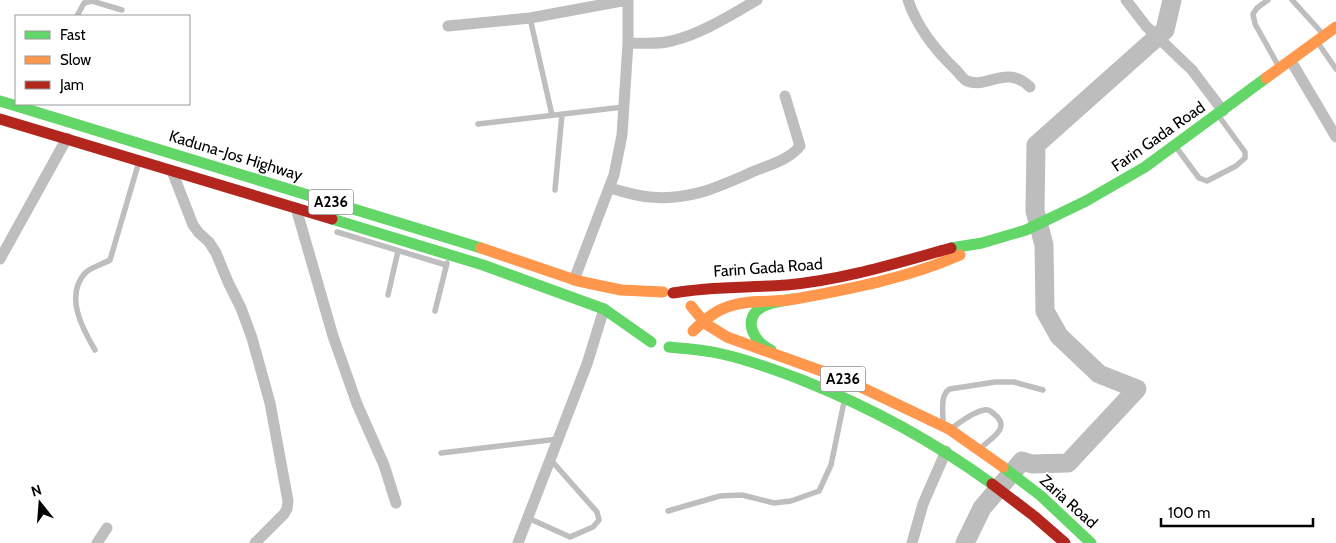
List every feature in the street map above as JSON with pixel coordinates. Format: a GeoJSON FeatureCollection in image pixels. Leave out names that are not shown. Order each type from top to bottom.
{"type":"FeatureCollection","features":[{"type":"Feature","properties":{"kind":"main road","name":"Farin Gada Road"},"geometry":{"type":"LineString","coordinates":[[668,292],[701,288],[766,287],[826,280],[857,274],[953,248],[982,243],[1026,230],[1055,217],[1145,167],[1336,27]]}},
{"type":"Feature","properties":{"kind":"main road","name":"Kaduna-Jos Highway"},"geometry":{"type":"LineString","coordinates":[[0,101],[15,104]]}},
{"type":"Feature","properties":{"kind":"main road","name":"Kaduna-Jos Highway"},"geometry":{"type":"LineString","coordinates":[[30,107],[498,253],[574,280],[621,290],[668,292]]}},
{"type":"Feature","properties":{"kind":"main road","name":"Kaduna-Jos Highway"},"geometry":{"type":"LineString","coordinates":[[0,119],[172,171],[301,217],[447,260],[604,310],[651,342]]}},
{"type":"Feature","properties":{"kind":"main road","name":"Farin Gada Road"},"geometry":{"type":"LineString","coordinates":[[669,348],[679,345],[687,339],[703,320],[716,312],[736,305],[749,302],[793,299],[884,280],[950,260],[982,243]]}},
{"type":"Feature","properties":{"kind":"main road","name":"A236"},"geometry":{"type":"LineString","coordinates":[[668,292],[682,296],[703,320],[727,337],[844,379],[946,428],[979,449]]}},
{"type":"Feature","properties":{"kind":"main road"},"geometry":{"type":"LineString","coordinates":[[644,306],[650,298],[668,292]]}},
{"type":"Feature","properties":{"kind":"main road","name":"A236"},"geometry":{"type":"LineString","coordinates":[[780,355],[760,344],[755,339],[751,325],[752,320],[763,306],[793,299]]}},
{"type":"Feature","properties":{"kind":"main road"},"geometry":{"type":"LineString","coordinates":[[691,306],[694,311],[695,320],[693,332]]}},
{"type":"Feature","properties":{"kind":"main road"},"geometry":{"type":"LineString","coordinates":[[640,318],[641,328],[651,342]]}},
{"type":"Feature","properties":{"kind":"main road","name":"A236"},"geometry":{"type":"LineString","coordinates":[[651,342],[669,348],[704,351],[737,358],[817,385],[909,428],[981,474],[1065,543]]}},
{"type":"Feature","properties":{"kind":"main road","name":"Zaria Road"},"geometry":{"type":"LineString","coordinates":[[979,449],[1058,511],[1092,543]]}},
{"type":"Feature","properties":{"kind":"street"},"geometry":{"type":"LineString","coordinates":[[448,26],[530,18],[628,0],[628,43],[622,135],[614,175],[574,280]]}},
{"type":"Feature","properties":{"kind":"street"},"geometry":{"type":"LineString","coordinates":[[628,43],[654,43],[675,40],[704,28],[756,0]]}},
{"type":"Feature","properties":{"kind":"street"},"geometry":{"type":"LineString","coordinates":[[908,0],[921,29],[946,60],[967,80],[978,82],[1010,77],[1023,81],[1030,88]]}},
{"type":"Feature","properties":{"kind":"street"},"geometry":{"type":"LineString","coordinates":[[1126,0],[1146,26],[1192,70],[1220,113]]}},
{"type":"Feature","properties":{"kind":"street"},"geometry":{"type":"LineString","coordinates":[[1291,61],[1336,137]]}},
{"type":"Feature","properties":{"kind":"street"},"geometry":{"type":"LineString","coordinates":[[609,188],[648,197],[691,196],[718,187],[782,160],[800,146],[785,96]]}},
{"type":"Feature","properties":{"kind":"street"},"geometry":{"type":"LineString","coordinates":[[0,259],[66,138]]}},
{"type":"Feature","properties":{"kind":"street"},"geometry":{"type":"LineString","coordinates":[[172,171],[193,225],[198,233],[209,242],[242,308],[261,365],[270,403],[288,501],[284,514],[255,543]]}},
{"type":"Feature","properties":{"kind":"street"},"geometry":{"type":"LineString","coordinates":[[301,217],[333,336],[357,404],[384,465],[396,503]]}},
{"type":"Feature","properties":{"kind":"street"},"geometry":{"type":"LineString","coordinates":[[518,543],[587,364],[604,310]]}},
{"type":"Feature","properties":{"kind":"street"},"geometry":{"type":"LineString","coordinates":[[912,543],[924,504],[946,451]]}},
{"type":"Feature","properties":{"kind":"street"},"geometry":{"type":"LineString","coordinates":[[97,543],[107,528]]}},
{"type":"Feature","properties":{"kind":"lane"},"geometry":{"type":"LineString","coordinates":[[1268,0],[1257,8],[1253,14],[1256,24],[1280,69]]}},
{"type":"Feature","properties":{"kind":"lane"},"geometry":{"type":"LineString","coordinates":[[1292,0],[1320,39],[1336,69]]}},
{"type":"Feature","properties":{"kind":"lane"},"geometry":{"type":"LineString","coordinates":[[77,15],[84,3],[88,1],[122,10]]}},
{"type":"Feature","properties":{"kind":"lane"},"geometry":{"type":"LineString","coordinates":[[530,18],[552,115]]}},
{"type":"Feature","properties":{"kind":"lane"},"geometry":{"type":"LineString","coordinates":[[478,124],[623,107]]}},
{"type":"Feature","properties":{"kind":"lane"},"geometry":{"type":"LineString","coordinates":[[1175,145],[1199,178],[1207,181],[1236,166],[1245,158],[1245,152],[1220,113]]}},
{"type":"Feature","properties":{"kind":"lane"},"geometry":{"type":"LineString","coordinates":[[555,190],[562,114]]}},
{"type":"Feature","properties":{"kind":"lane"},"geometry":{"type":"LineString","coordinates":[[95,350],[82,329],[75,303],[77,284],[87,271],[110,260],[140,161]]}},
{"type":"Feature","properties":{"kind":"lane"},"geometry":{"type":"LineString","coordinates":[[326,228],[398,251],[447,260],[435,311]]}},
{"type":"Feature","properties":{"kind":"lane"},"geometry":{"type":"LineString","coordinates":[[388,296],[398,251]]}},
{"type":"Feature","properties":{"kind":"lane"},"geometry":{"type":"LineString","coordinates":[[979,449],[1000,430],[1002,425],[1000,418],[992,411],[986,409],[946,428],[945,391],[950,388],[995,382],[1014,382],[1044,390]]}},
{"type":"Feature","properties":{"kind":"lane"},"geometry":{"type":"LineString","coordinates":[[668,511],[720,496],[742,495],[774,503],[791,501],[819,492],[831,465],[845,398]]}},
{"type":"Feature","properties":{"kind":"lane"},"geometry":{"type":"LineString","coordinates":[[441,453],[558,439]]}},
{"type":"Feature","properties":{"kind":"lane"},"geometry":{"type":"LineString","coordinates":[[528,518],[570,537],[592,527],[599,520],[598,512],[550,459]]}},
{"type":"Feature","properties":{"kind":"waterway"},"geometry":{"type":"LineString","coordinates":[[965,543],[982,508],[1022,461],[1032,464],[1068,463],[1137,389],[1099,374],[1059,336],[1045,311],[1044,245],[1035,211],[1036,145],[1165,30],[1172,0]]}},
{"type":"Feature","properties":{"kind":"traffic: fast"},"geometry":{"type":"LineString","coordinates":[[951,248],[982,243],[1026,230],[1086,201],[1145,167],[1266,78]]}},
{"type":"Feature","properties":{"kind":"traffic: fast"},"geometry":{"type":"LineString","coordinates":[[0,101],[481,248]]}},
{"type":"Feature","properties":{"kind":"traffic: fast"},"geometry":{"type":"LineString","coordinates":[[332,219],[483,265],[604,309],[651,342]]}},
{"type":"Feature","properties":{"kind":"traffic: fast"},"geometry":{"type":"LineString","coordinates":[[771,350],[759,342],[755,336],[752,330],[752,318],[756,312],[766,305],[793,299]]}},
{"type":"Feature","properties":{"kind":"traffic: fast"},"geometry":{"type":"LineString","coordinates":[[669,347],[722,354],[742,359],[827,390],[876,413],[924,439],[992,484]]}},
{"type":"Feature","properties":{"kind":"traffic: fast"},"geometry":{"type":"LineString","coordinates":[[1003,467],[1041,496],[1091,543]]}},
{"type":"Feature","properties":{"kind":"traffic: slow"},"geometry":{"type":"LineString","coordinates":[[1266,78],[1336,27]]}},
{"type":"Feature","properties":{"kind":"traffic: slow"},"geometry":{"type":"LineString","coordinates":[[481,248],[578,281],[621,290],[663,292]]}},
{"type":"Feature","properties":{"kind":"traffic: slow"},"geometry":{"type":"LineString","coordinates":[[693,331],[713,314],[735,305],[795,299],[858,287],[920,270],[960,255]]}},
{"type":"Feature","properties":{"kind":"traffic: slow"},"geometry":{"type":"LineString","coordinates":[[691,306],[706,324],[727,337],[844,379],[949,429],[1003,467]]}},
{"type":"Feature","properties":{"kind":"traffic: jam"},"geometry":{"type":"LineString","coordinates":[[0,119],[332,219]]}},
{"type":"Feature","properties":{"kind":"traffic: jam"},"geometry":{"type":"LineString","coordinates":[[673,293],[702,289],[808,283],[870,270],[951,248]]}},
{"type":"Feature","properties":{"kind":"traffic: jam"},"geometry":{"type":"LineString","coordinates":[[992,484],[1034,516],[1065,543]]}}]}
